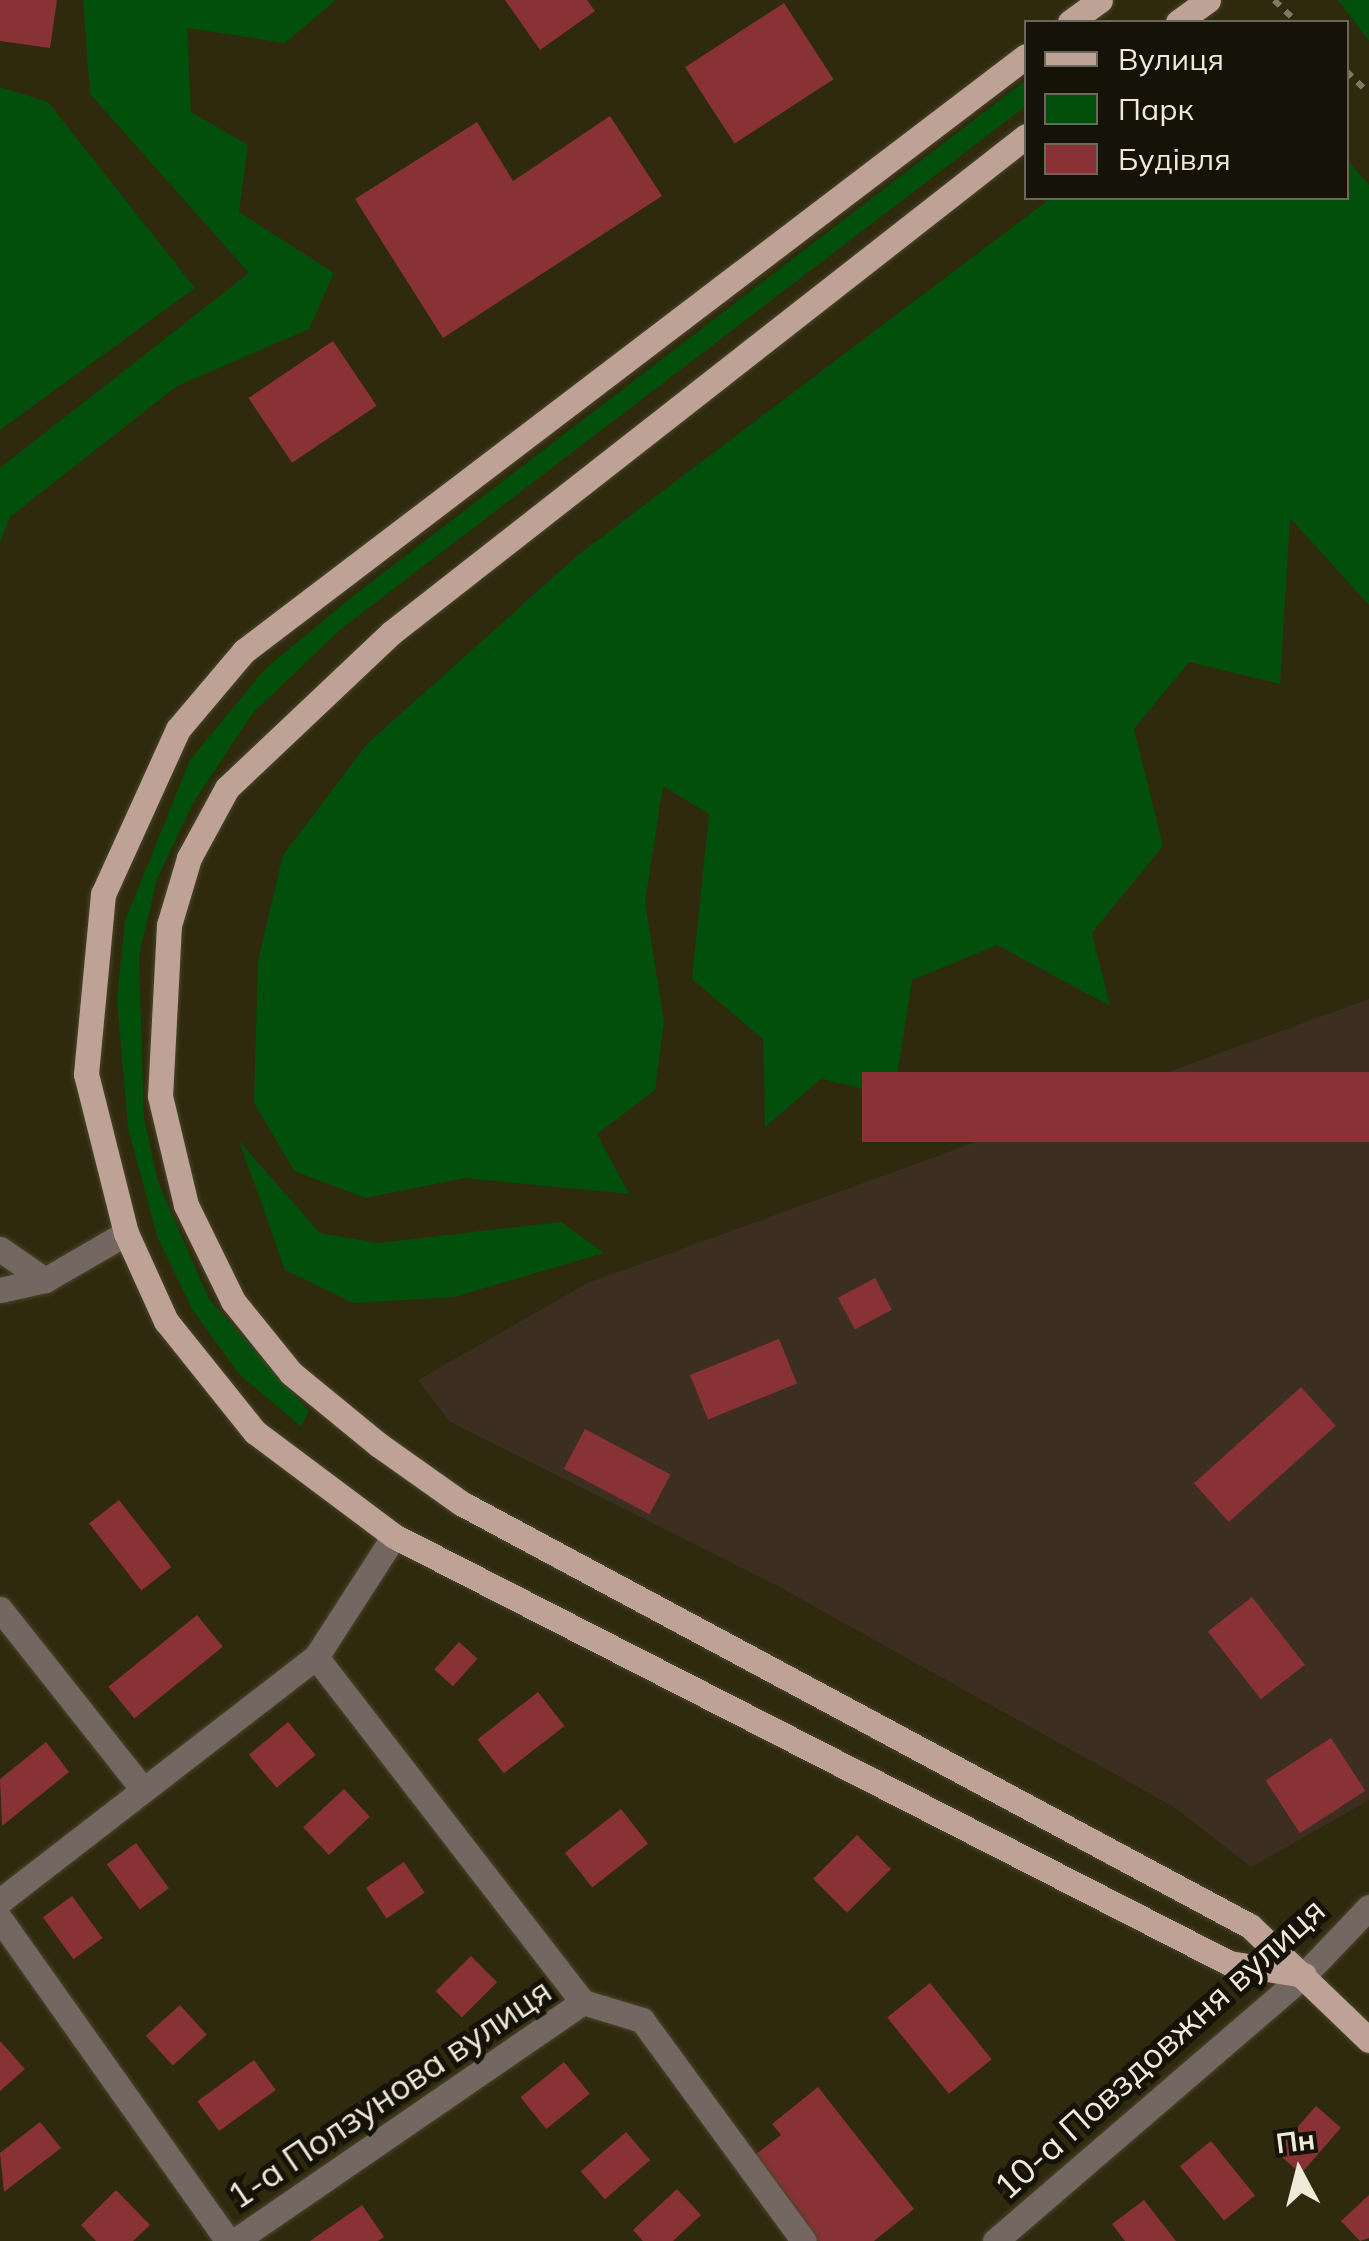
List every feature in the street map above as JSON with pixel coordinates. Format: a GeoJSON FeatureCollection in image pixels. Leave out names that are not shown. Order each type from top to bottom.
{"type":"FeatureCollection","features":[{"type":"Feature","properties":{"kind":"main road"},"geometry":{"type":"LineString","coordinates":[[1073,20],[1100,0]]}},
{"type":"Feature","properties":{"kind":"main road"},"geometry":{"type":"LineString","coordinates":[[1181,20],[1208,0]]}},
{"type":"Feature","properties":{"kind":"main road"},"geometry":{"type":"LineString","coordinates":[[1024,58],[244,651],[178,729],[103,894],[87,991],[86,1074],[126,1232],[166,1321],[208,1380],[255,1432],[394,1536],[1229,1964],[1304,1975]]}},
{"type":"Feature","properties":{"kind":"main road"},"geometry":{"type":"LineString","coordinates":[[1024,138],[391,634],[226,788],[189,858],[169,925],[160,1096],[186,1205],[233,1300],[291,1373],[379,1445],[461,1503],[1250,1926],[1369,2040]]}},
{"type":"Feature","properties":{"kind":"street"},"geometry":{"type":"LineString","coordinates":[[0,1290],[44,1280],[126,1232]]}},
{"type":"Feature","properties":{"kind":"street"},"geometry":{"type":"LineString","coordinates":[[0,1249],[44,1280]]}},
{"type":"Feature","properties":{"kind":"street"},"geometry":{"type":"LineString","coordinates":[[0,1901],[142,1787],[316,1657],[394,1536]]}},
{"type":"Feature","properties":{"kind":"street"},"geometry":{"type":"LineString","coordinates":[[0,1609],[142,1787]]}},
{"type":"Feature","properties":{"kind":"street"},"geometry":{"type":"LineString","coordinates":[[316,1657],[583,2002],[642,2020],[804,2241]]}},
{"type":"Feature","properties":{"kind":"street","name":"10-а Повздовжня вулиця"},"geometry":{"type":"LineString","coordinates":[[995,2241],[1304,1975],[1369,1907]]}},
{"type":"Feature","properties":{"kind":"street"},"geometry":{"type":"LineString","coordinates":[[0,1919],[232,2241]]}},
{"type":"Feature","properties":{"kind":"street","name":"1-а Ползунова вулиця"},"geometry":{"type":"LineString","coordinates":[[232,2241],[583,2002]]}},
{"type":"Feature","properties":{"kind":"path"},"geometry":{"type":"LineString","coordinates":[[1274,0],[1295,20]]}},
{"type":"Feature","properties":{"kind":"path"},"geometry":{"type":"LineString","coordinates":[[1349,74],[1369,93]]}},
{"type":"Feature","properties":{"kind":"shaded area"},"geometry":{"type":"Polygon","coordinates":[[[1369,999],[1369,1800],[1251,1867],[1174,1807],[772,1583],[449,1421],[418,1380],[588,1283],[1369,999]]]}},
{"type":"Feature","properties":{"kind":"green space"},"geometry":{"type":"Polygon","coordinates":[[[83,0],[336,0],[285,43],[187,28],[191,112],[248,145],[239,212],[334,273],[309,329],[177,386],[10,517],[0,543],[0,468],[249,273],[90,94],[83,0]]]}},
{"type":"Feature","properties":{"kind":"green space"},"geometry":{"type":"Polygon","coordinates":[[[1338,0],[1369,0],[1369,41],[1338,0]]]}},
{"type":"Feature","properties":{"kind":"green space"},"geometry":{"type":"Polygon","coordinates":[[[1024,82],[1024,108],[341,629],[253,713],[193,803],[157,879],[139,955],[144,1119],[158,1182],[209,1299],[309,1411],[301,1426],[240,1375],[192,1309],[157,1236],[128,1128],[117,999],[125,921],[190,760],[265,669],[357,593],[1024,82]]]}},
{"type":"Feature","properties":{"kind":"green space"},"geometry":{"type":"Polygon","coordinates":[[[0,87],[48,102],[195,288],[0,430],[0,87]]]}},
{"type":"Feature","properties":{"kind":"green space"},"geometry":{"type":"Polygon","coordinates":[[[1349,162],[1369,185],[1369,605],[1290,518],[1280,684],[1189,662],[1134,729],[1163,846],[1092,933],[1110,1006],[997,945],[912,980],[894,1096],[821,1079],[765,1127],[763,1039],[692,979],[709,814],[663,786],[645,902],[664,1021],[655,1090],[597,1134],[629,1194],[465,1178],[365,1198],[294,1171],[254,1103],[258,961],[283,855],[367,744],[578,555],[1048,200],[1349,200],[1349,162]]]}},
{"type":"Feature","properties":{"kind":"green space"},"geometry":{"type":"Polygon","coordinates":[[[239,1141],[320,1233],[378,1243],[561,1222],[604,1253],[454,1297],[353,1303],[285,1270],[239,1141]]]}},
{"type":"Feature","properties":{"kind":"building"},"geometry":{"type":"Polygon","coordinates":[[[0,0],[57,0],[50,48],[0,41],[0,0]]]}},
{"type":"Feature","properties":{"kind":"building"},"geometry":{"type":"Polygon","coordinates":[[[505,0],[587,0],[595,11],[540,50],[505,0]]]}},
{"type":"Feature","properties":{"kind":"building"},"geometry":{"type":"Polygon","coordinates":[[[784,3],[834,79],[735,144],[685,67],[784,3]]]}},
{"type":"Feature","properties":{"kind":"building"},"geometry":{"type":"Polygon","coordinates":[[[610,116],[662,196],[443,338],[355,199],[477,122],[513,181],[610,116]]]}},
{"type":"Feature","properties":{"kind":"building"},"geometry":{"type":"Polygon","coordinates":[[[333,341],[377,406],[292,463],[248,398],[333,341]]]}},
{"type":"Feature","properties":{"kind":"building"},"geometry":{"type":"Polygon","coordinates":[[[862,1072],[1369,1072],[1369,1142],[862,1142],[862,1072]]]}},
{"type":"Feature","properties":{"kind":"building"},"geometry":{"type":"Polygon","coordinates":[[[875,1278],[892,1310],[855,1330],[838,1298],[875,1278]]]}},
{"type":"Feature","properties":{"kind":"building"},"geometry":{"type":"Polygon","coordinates":[[[779,1339],[797,1384],[708,1419],[690,1375],[779,1339]]]}},
{"type":"Feature","properties":{"kind":"building"},"geometry":{"type":"Polygon","coordinates":[[[1301,1387],[1336,1426],[1229,1522],[1194,1483],[1301,1387]]]}},
{"type":"Feature","properties":{"kind":"building"},"geometry":{"type":"Polygon","coordinates":[[[585,1429],[671,1475],[650,1514],[564,1469],[585,1429]]]}},
{"type":"Feature","properties":{"kind":"building"},"geometry":{"type":"Polygon","coordinates":[[[119,1500],[171,1567],[141,1590],[89,1523],[119,1500]]]}},
{"type":"Feature","properties":{"kind":"building"},"geometry":{"type":"Polygon","coordinates":[[[1252,1597],[1305,1665],[1261,1699],[1208,1631],[1252,1597]]]}},
{"type":"Feature","properties":{"kind":"building"},"geometry":{"type":"Polygon","coordinates":[[[197,1615],[223,1647],[134,1719],[108,1687],[197,1615]]]}},
{"type":"Feature","properties":{"kind":"building"},"geometry":{"type":"Polygon","coordinates":[[[459,1642],[478,1659],[453,1686],[434,1669],[459,1642]]]}},
{"type":"Feature","properties":{"kind":"building"},"geometry":{"type":"Polygon","coordinates":[[[538,1692],[564,1726],[504,1773],[477,1739],[538,1692]]]}},
{"type":"Feature","properties":{"kind":"building"},"geometry":{"type":"Polygon","coordinates":[[[288,1722],[316,1755],[277,1788],[249,1755],[288,1722]]]}},
{"type":"Feature","properties":{"kind":"building"},"geometry":{"type":"Polygon","coordinates":[[[1331,1738],[1365,1791],[1300,1833],[1266,1780],[1331,1738]]]}},
{"type":"Feature","properties":{"kind":"building"},"geometry":{"type":"Polygon","coordinates":[[[46,1742],[69,1772],[2,1826],[0,1779],[46,1742]]]}},
{"type":"Feature","properties":{"kind":"building"},"geometry":{"type":"Polygon","coordinates":[[[344,1789],[370,1817],[329,1855],[303,1827],[344,1789]]]}},
{"type":"Feature","properties":{"kind":"building"},"geometry":{"type":"Polygon","coordinates":[[[621,1809],[648,1844],[592,1887],[565,1853],[621,1809]]]}},
{"type":"Feature","properties":{"kind":"building"},"geometry":{"type":"Polygon","coordinates":[[[857,1835],[891,1869],[847,1913],[813,1879],[857,1835]]]}},
{"type":"Feature","properties":{"kind":"building"},"geometry":{"type":"Polygon","coordinates":[[[136,1843],[169,1888],[140,1909],[107,1864],[136,1843]]]}},
{"type":"Feature","properties":{"kind":"building"},"geometry":{"type":"Polygon","coordinates":[[[404,1862],[425,1893],[387,1918],[366,1888],[404,1862]]]}},
{"type":"Feature","properties":{"kind":"building"},"geometry":{"type":"Polygon","coordinates":[[[72,1896],[103,1938],[73,1959],[43,1917],[72,1896]]]}},
{"type":"Feature","properties":{"kind":"building"},"geometry":{"type":"Polygon","coordinates":[[[471,1956],[497,1982],[462,2018],[436,1991],[471,1956]]]}},
{"type":"Feature","properties":{"kind":"building"},"geometry":{"type":"Polygon","coordinates":[[[930,1983],[992,2059],[949,2094],[887,2018],[930,1983]]]}},
{"type":"Feature","properties":{"kind":"building"},"geometry":{"type":"Polygon","coordinates":[[[180,2005],[207,2035],[173,2066],[146,2036],[180,2005]]]}},
{"type":"Feature","properties":{"kind":"building"},"geometry":{"type":"Polygon","coordinates":[[[0,2041],[25,2069],[0,2091],[0,2041]]]}},
{"type":"Feature","properties":{"kind":"building"},"geometry":{"type":"Polygon","coordinates":[[[254,2060],[276,2090],[219,2131],[197,2101],[254,2060]]]}},
{"type":"Feature","properties":{"kind":"building"},"geometry":{"type":"Polygon","coordinates":[[[564,2062],[590,2094],[546,2129],[520,2097],[564,2062]]]}},
{"type":"Feature","properties":{"kind":"building"},"geometry":{"type":"Polygon","coordinates":[[[818,2087],[914,2209],[874,2241],[818,2241],[751,2158],[781,2135],[772,2124],[818,2087]]]}},
{"type":"Feature","properties":{"kind":"building"},"geometry":{"type":"Polygon","coordinates":[[[1316,2106],[1341,2128],[1301,2174],[1276,2152],[1316,2106]]]}},
{"type":"Feature","properties":{"kind":"building"},"geometry":{"type":"Polygon","coordinates":[[[40,2122],[61,2148],[4,2192],[0,2153],[40,2122]]]}},
{"type":"Feature","properties":{"kind":"building"},"geometry":{"type":"Polygon","coordinates":[[[626,2132],[650,2160],[605,2199],[581,2171],[626,2132]]]}},
{"type":"Feature","properties":{"kind":"building"},"geometry":{"type":"Polygon","coordinates":[[[1211,2141],[1255,2195],[1224,2221],[1180,2166],[1211,2141]]]}},
{"type":"Feature","properties":{"kind":"building"},"geometry":{"type":"Polygon","coordinates":[[[677,2189],[701,2215],[673,2241],[643,2241],[633,2230],[677,2189]]]}},
{"type":"Feature","properties":{"kind":"building"},"geometry":{"type":"Polygon","coordinates":[[[116,2190],[150,2225],[133,2241],[96,2241],[81,2225],[116,2190]]]}},
{"type":"Feature","properties":{"kind":"building"},"geometry":{"type":"Polygon","coordinates":[[[1369,2195],[1369,2238],[1360,2241],[1341,2221],[1369,2195]]]}},
{"type":"Feature","properties":{"kind":"building"},"geometry":{"type":"Polygon","coordinates":[[[1144,2200],[1176,2241],[1125,2241],[1112,2224],[1144,2200]]]}},
{"type":"Feature","properties":{"kind":"building"},"geometry":{"type":"Polygon","coordinates":[[[362,2205],[384,2237],[378,2241],[310,2241],[362,2205]]]}}]}
